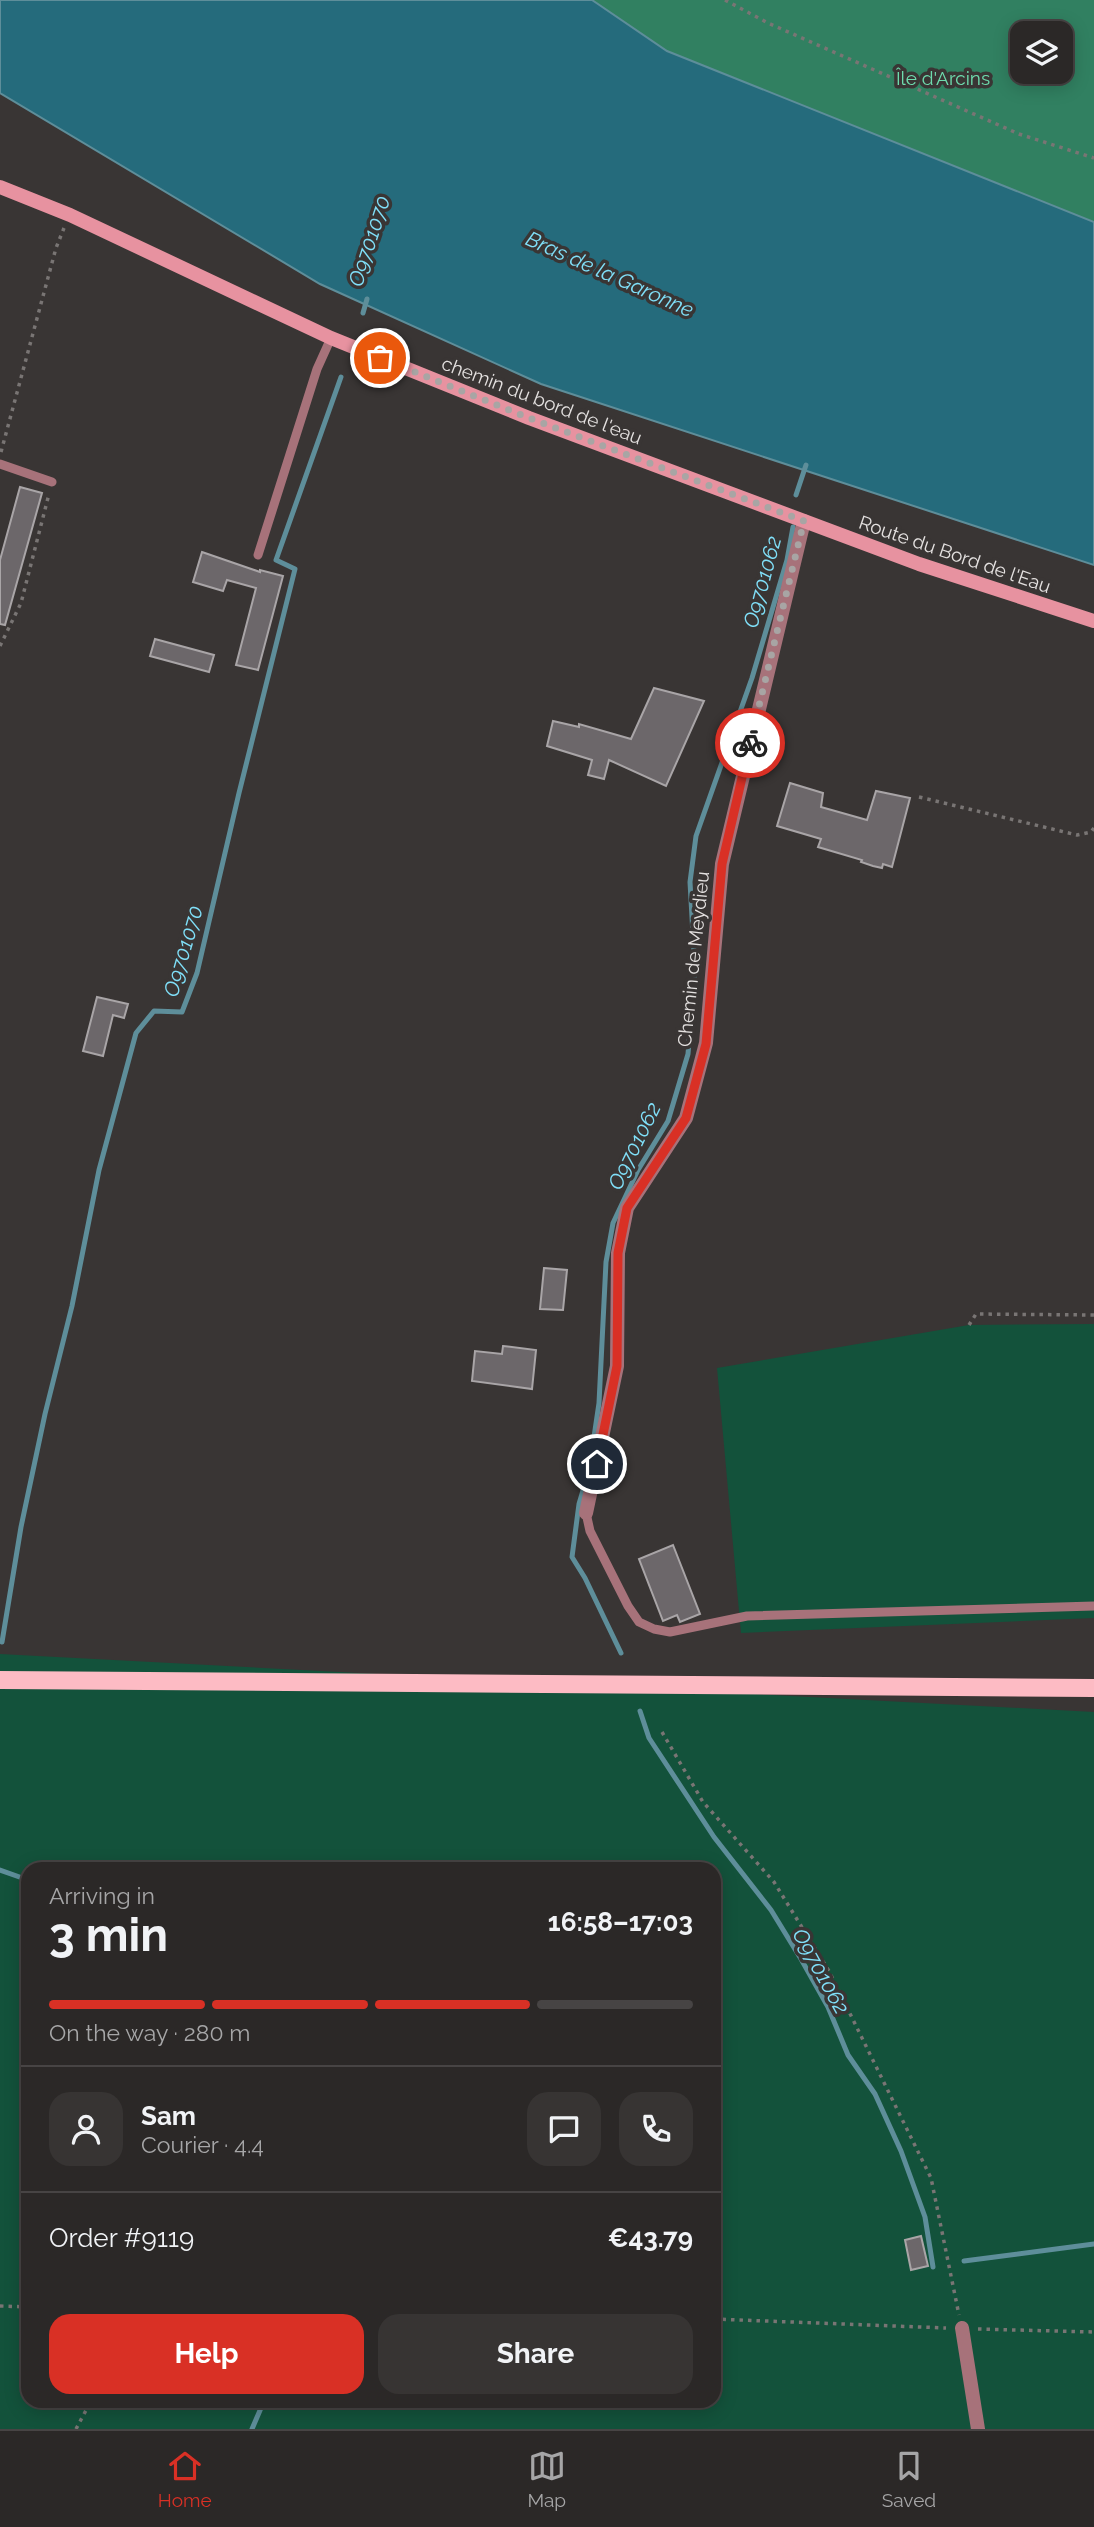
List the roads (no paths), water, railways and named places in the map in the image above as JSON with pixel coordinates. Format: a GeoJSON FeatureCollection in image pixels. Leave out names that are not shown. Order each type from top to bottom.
{"type":"FeatureCollection","features":[{"type":"Feature","properties":{"kind":"main road"},"geometry":{"type":"LineString","coordinates":[[0,1680],[1094,1688]]}},
{"type":"Feature","properties":{"kind":"street","name":"chemin du bord de l'eau"},"geometry":{"type":"LineString","coordinates":[[0,187],[70,215],[331,338],[529,418],[804,521]]}},
{"type":"Feature","properties":{"kind":"street","name":"Route du Bord de l'Eau"},"geometry":{"type":"LineString","coordinates":[[804,521],[919,565],[1094,621]]}},
{"type":"Feature","properties":{"kind":"street","name":"Chemin de Meydieu"},"geometry":{"type":"LineString","coordinates":[[586,1513],[617,1366],[618,1253],[627,1208],[686,1118],[706,1044],[722,864],[804,521]]}},
{"type":"Feature","properties":{"kind":"street"},"geometry":{"type":"LineString","coordinates":[[962,2328],[978,2429]]}},
{"type":"Feature","properties":{"kind":"lane"},"geometry":{"type":"LineString","coordinates":[[258,555],[317,369],[331,338]]}},
{"type":"Feature","properties":{"kind":"lane"},"geometry":{"type":"LineString","coordinates":[[0,464],[52,482]]}},
{"type":"Feature","properties":{"kind":"lane"},"geometry":{"type":"LineString","coordinates":[[586,1513],[590,1531],[639,1622],[670,1632],[747,1616],[1094,1606]]}},
{"type":"Feature","properties":{"kind":"water","name":"Bras de la Garonne"},"geometry":{"type":"Polygon","coordinates":[[[0,0],[592,0],[667,51],[1094,222],[1094,565],[541,384],[320,284],[0,93],[0,0]]]}},
{"type":"Feature","properties":{"kind":"waterway","name":"O9701070"},"geometry":{"type":"LineString","coordinates":[[363,313],[367,299]]}},
{"type":"Feature","properties":{"kind":"waterway","name":"O9701070"},"geometry":{"type":"LineString","coordinates":[[2,1642],[21,1527],[72,1306],[99,1170],[136,1033],[154,1011],[182,1012],[197,973],[295,569],[276,560],[341,377]]}},
{"type":"Feature","properties":{"kind":"waterway","name":"O9701062"},"geometry":{"type":"LineString","coordinates":[[796,495],[806,465]]}},
{"type":"Feature","properties":{"kind":"waterway","name":"O9701062"},"geometry":{"type":"LineString","coordinates":[[590,1464],[599,1403],[606,1262],[613,1223],[638,1170],[668,1121],[688,1054],[695,970],[690,882],[696,836],[752,678],[787,560],[793,527]]}},
{"type":"Feature","properties":{"kind":"waterway","name":"O9701062"},"geometry":{"type":"LineString","coordinates":[[587,1477],[579,1504],[572,1557],[621,1653]]}},
{"type":"Feature","properties":{"kind":"waterway","name":"O9701062"},"geometry":{"type":"LineString","coordinates":[[640,1711],[649,1738],[714,1837],[771,1910],[828,2007],[848,2055],[875,2094],[901,2151],[925,2217],[933,2267]]}},
{"type":"Feature","properties":{"kind":"waterway","name":"O9701070"},"geometry":{"type":"LineString","coordinates":[[0,1870],[21,1878]]}},
{"type":"Feature","properties":{"kind":"waterway","name":"O9701062"},"geometry":{"type":"LineString","coordinates":[[964,2261],[1094,2244]]}},
{"type":"Feature","properties":{"kind":"waterway","name":"O9701070"},"geometry":{"type":"LineString","coordinates":[[252,2429],[261,2408]]}},
{"type":"Feature","properties":{"kind":"park label","name":"Île d'Arcins"},"geometry":{"type":"Point","coordinates":[943,78]}}]}
